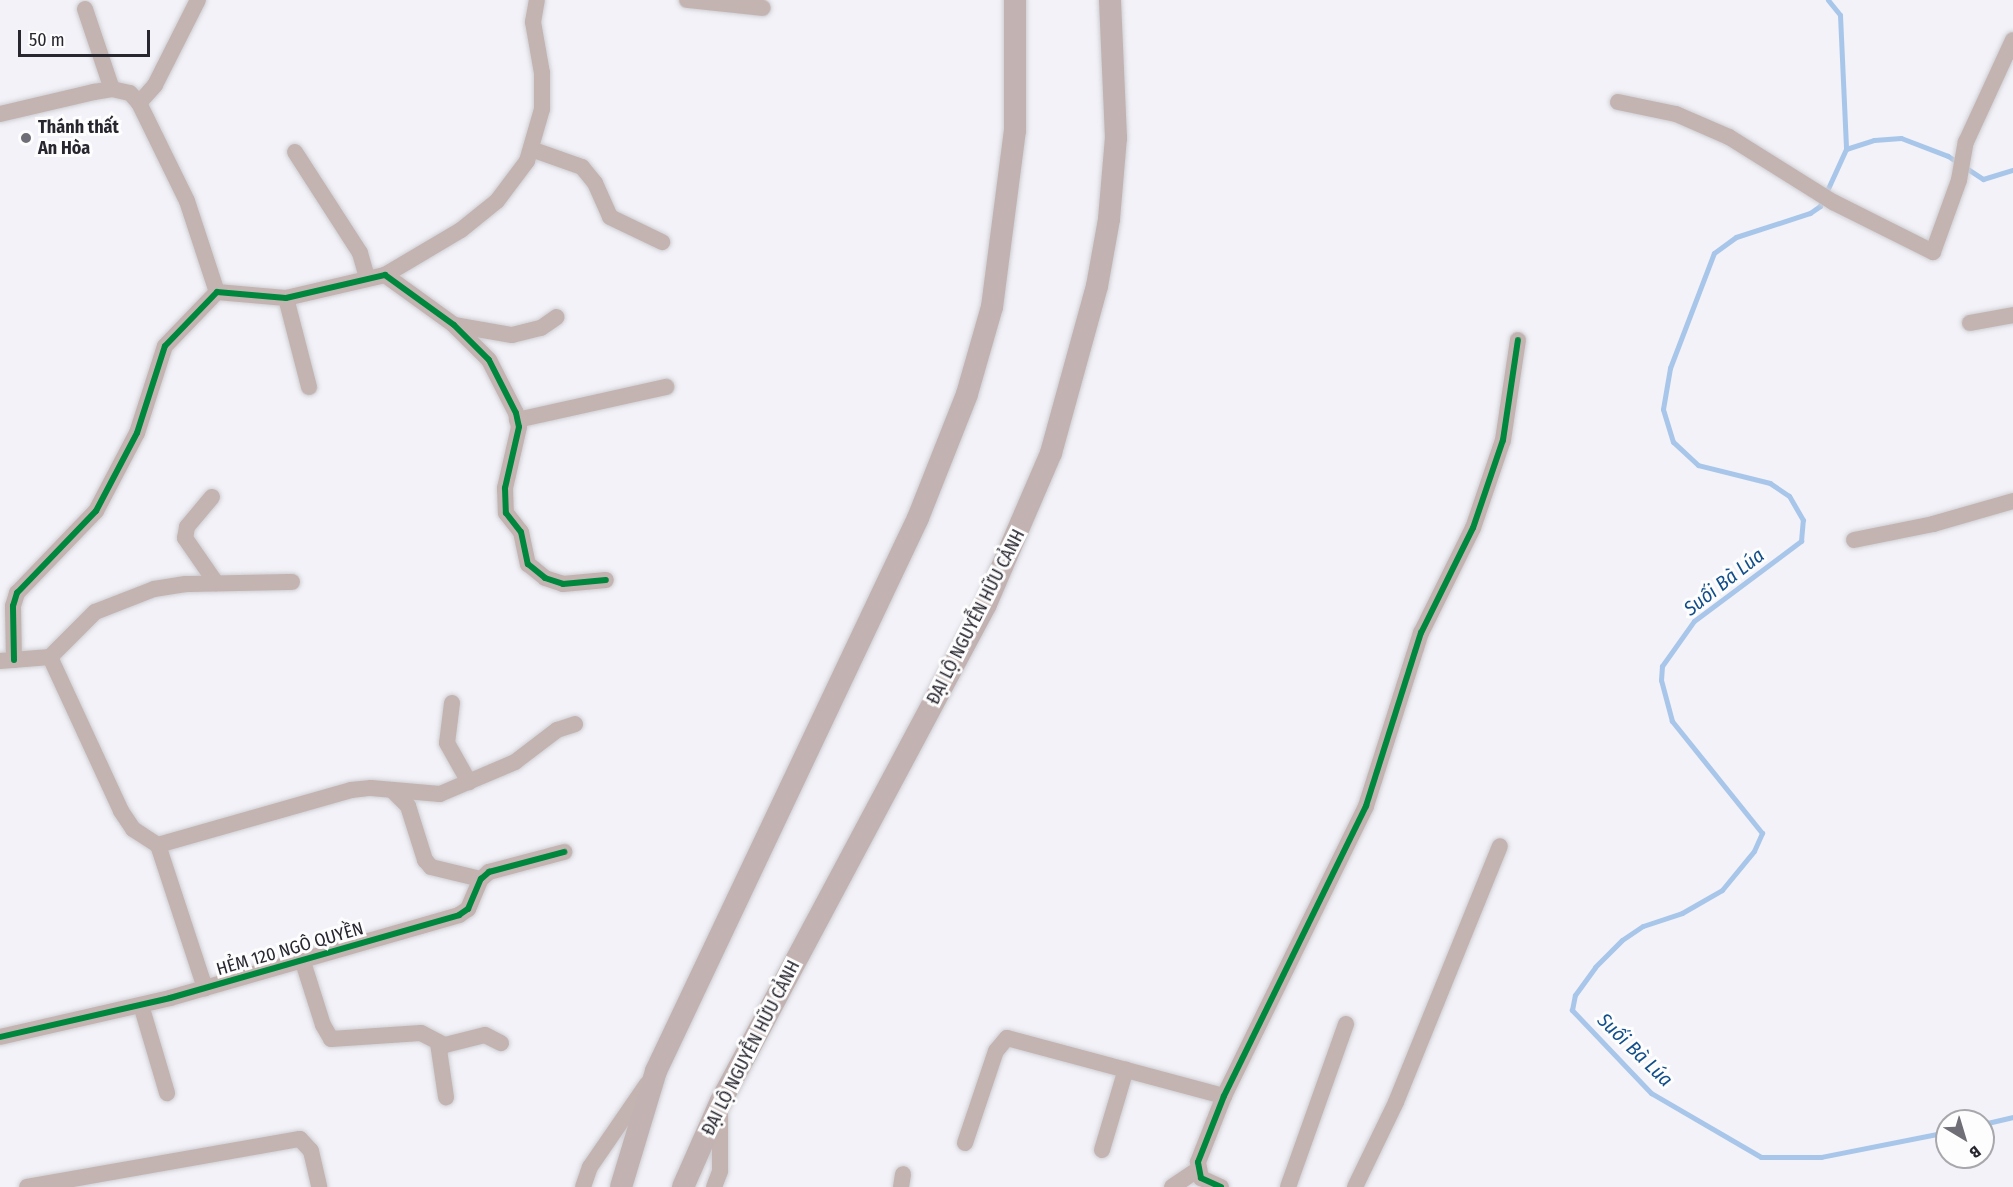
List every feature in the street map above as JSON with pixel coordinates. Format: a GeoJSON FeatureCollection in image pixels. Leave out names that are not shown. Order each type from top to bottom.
{"type":"FeatureCollection","features":[{"type":"Feature","properties":{"kind":"main road"},"geometry":{"type":"LineString","coordinates":[[621,1187],[656,1071],[918,518],[967,394],[992,307],[1015,131],[1015,0]]}},
{"type":"Feature","properties":{"kind":"main road","name":"ĐẠI LỘ NGUYỄN HỮU CẢNH"},"geometry":{"type":"LineString","coordinates":[[683,1187],[721,1101],[986,604],[1051,453],[1097,285],[1109,219],[1116,138],[1110,0]]}},
{"type":"Feature","properties":{"kind":"street"},"geometry":{"type":"LineString","coordinates":[[139,103],[155,85],[198,0]]}},
{"type":"Feature","properties":{"kind":"street"},"geometry":{"type":"LineString","coordinates":[[217,292],[285,298],[367,277],[385,275],[461,230],[497,201],[516,181],[531,149],[542,109],[542,73],[533,22],[537,0]]}},
{"type":"Feature","properties":{"kind":"street"},"geometry":{"type":"LineString","coordinates":[[687,0],[763,9]]}},
{"type":"Feature","properties":{"kind":"street"},"geometry":{"type":"LineString","coordinates":[[85,9],[112,89]]}},
{"type":"Feature","properties":{"kind":"street"},"geometry":{"type":"LineString","coordinates":[[1618,102],[1676,114],[1729,137],[1833,202],[1934,252],[1959,180],[1966,142],[2013,40]]}},
{"type":"Feature","properties":{"kind":"street"},"geometry":{"type":"LineString","coordinates":[[0,114],[112,89],[130,93],[139,103],[187,201],[217,292]]}},
{"type":"Feature","properties":{"kind":"street"},"geometry":{"type":"LineString","coordinates":[[531,149],[582,167],[595,183],[610,217],[662,242]]}},
{"type":"Feature","properties":{"kind":"street"},"geometry":{"type":"LineString","coordinates":[[295,152],[360,254],[367,277]]}},
{"type":"Feature","properties":{"kind":"street"},"geometry":{"type":"LineString","coordinates":[[385,275],[454,325],[489,360],[518,420],[518,442],[505,488],[506,513],[521,532],[528,564],[545,578],[563,584],[606,580]]}},
{"type":"Feature","properties":{"kind":"street"},"geometry":{"type":"LineString","coordinates":[[217,292],[165,346],[137,433],[96,511],[17,593],[13,606],[7,661],[50,657],[95,612],[153,588],[216,583],[292,582]]}},
{"type":"Feature","properties":{"kind":"street"},"geometry":{"type":"LineString","coordinates":[[285,298],[309,387]]}},
{"type":"Feature","properties":{"kind":"street"},"geometry":{"type":"LineString","coordinates":[[1970,323],[2013,315]]}},
{"type":"Feature","properties":{"kind":"street"},"geometry":{"type":"LineString","coordinates":[[454,325],[512,335],[541,328],[557,316]]}},
{"type":"Feature","properties":{"kind":"street"},"geometry":{"type":"LineString","coordinates":[[1172,1187],[1197,1170],[1224,1096],[1366,806],[1421,633],[1473,528],[1503,440],[1518,340]]}},
{"type":"Feature","properties":{"kind":"street"},"geometry":{"type":"LineString","coordinates":[[518,420],[666,387]]}},
{"type":"Feature","properties":{"kind":"street"},"geometry":{"type":"LineString","coordinates":[[212,497],[187,527],[184,538],[216,583]]}},
{"type":"Feature","properties":{"kind":"street"},"geometry":{"type":"LineString","coordinates":[[1854,540],[1933,524],[2013,501]]}},
{"type":"Feature","properties":{"kind":"street"},"geometry":{"type":"LineString","coordinates":[[50,657],[121,811],[133,829],[158,845],[205,988]]}},
{"type":"Feature","properties":{"kind":"street"},"geometry":{"type":"LineString","coordinates":[[452,703],[447,743],[469,782]]}},
{"type":"Feature","properties":{"kind":"street"},"geometry":{"type":"LineString","coordinates":[[158,845],[351,790],[371,788],[430,796],[515,762],[557,730],[575,724]]}},
{"type":"Feature","properties":{"kind":"street"},"geometry":{"type":"LineString","coordinates":[[394,792],[408,806],[424,860],[431,867],[481,879],[515,862],[564,852]]}},
{"type":"Feature","properties":{"kind":"street"},"geometry":{"type":"LineString","coordinates":[[1355,1187],[1395,1102],[1500,846]]}},
{"type":"Feature","properties":{"kind":"street","name":"HẺM 120 NGÔ QUYỀN"},"geometry":{"type":"LineString","coordinates":[[0,1037],[141,1005],[303,962],[459,915],[473,901],[481,879]]}},
{"type":"Feature","properties":{"kind":"street"},"geometry":{"type":"LineString","coordinates":[[303,962],[322,1025],[332,1039],[421,1033],[438,1043],[485,1035],[501,1043]]}},
{"type":"Feature","properties":{"kind":"street"},"geometry":{"type":"LineString","coordinates":[[141,1005],[167,1094]]}},
{"type":"Feature","properties":{"kind":"street"},"geometry":{"type":"LineString","coordinates":[[1288,1187],[1346,1024]]}},
{"type":"Feature","properties":{"kind":"street"},"geometry":{"type":"LineString","coordinates":[[965,1143],[996,1051],[1007,1038],[1224,1096]]}},
{"type":"Feature","properties":{"kind":"street"},"geometry":{"type":"LineString","coordinates":[[438,1043],[446,1097]]}},
{"type":"Feature","properties":{"kind":"street"},"geometry":{"type":"LineString","coordinates":[[1102,1150],[1126,1069]]}},
{"type":"Feature","properties":{"kind":"street"},"geometry":{"type":"LineString","coordinates":[[583,1187],[590,1167],[656,1071]]}},
{"type":"Feature","properties":{"kind":"street"},"geometry":{"type":"LineString","coordinates":[[714,1187],[720,1171],[721,1101]]}},
{"type":"Feature","properties":{"kind":"street"},"geometry":{"type":"LineString","coordinates":[[27,1187],[300,1139],[311,1151],[319,1187]]}},
{"type":"Feature","properties":{"kind":"street"},"geometry":{"type":"LineString","coordinates":[[1197,1170],[1201,1178],[1221,1187]]}},
{"type":"Feature","properties":{"kind":"waterway"},"geometry":{"type":"LineString","coordinates":[[1828,0],[1840,15],[1846,149]]}},
{"type":"Feature","properties":{"kind":"waterway","name":"Suối Bà Lúa"},"geometry":{"type":"LineString","coordinates":[[1935,1134],[1821,1157],[1761,1157],[1651,1093],[1572,1010],[1575,995],[1595,967],[1622,940],[1643,926],[1682,913],[1722,890],[1754,851],[1762,833],[1672,721],[1661,680],[1662,666],[1694,621],[1801,541],[1803,520],[1789,496],[1770,483],[1698,465],[1673,442],[1663,409],[1670,368],[1714,253],[1736,237],[1810,213],[1820,206],[1846,149],[1874,140],[1901,138],[1948,156],[1983,179],[2013,170]]}},
{"type":"Feature","properties":{"kind":"waterway","name":"Suối Bà Lúa"},"geometry":{"type":"LineString","coordinates":[[1995,1121],[2013,1117]]}},
{"type":"Feature","properties":{"kind":"cycle path"},"geometry":{"type":"LineString","coordinates":[[14,660],[13,606],[17,593],[96,511],[137,433],[165,346],[217,292],[286,298],[385,275],[454,325],[489,360],[516,413],[519,427],[505,488],[506,513],[521,532],[528,564],[545,578],[563,584],[606,580]]}},
{"type":"Feature","properties":{"kind":"cycle path"},"geometry":{"type":"LineString","coordinates":[[1221,1187],[1201,1178],[1198,1162],[1224,1096],[1366,806],[1421,633],[1473,528],[1503,440],[1518,340]]}},
{"type":"Feature","properties":{"kind":"cycle path"},"geometry":{"type":"LineString","coordinates":[[0,1037],[170,998],[459,915],[468,909],[481,879],[489,872],[564,852]]}},
{"type":"Feature","properties":{"kind":"place","name":"Thánh thất An Hòa"},"geometry":{"type":"Point","coordinates":[26,138]}}]}
